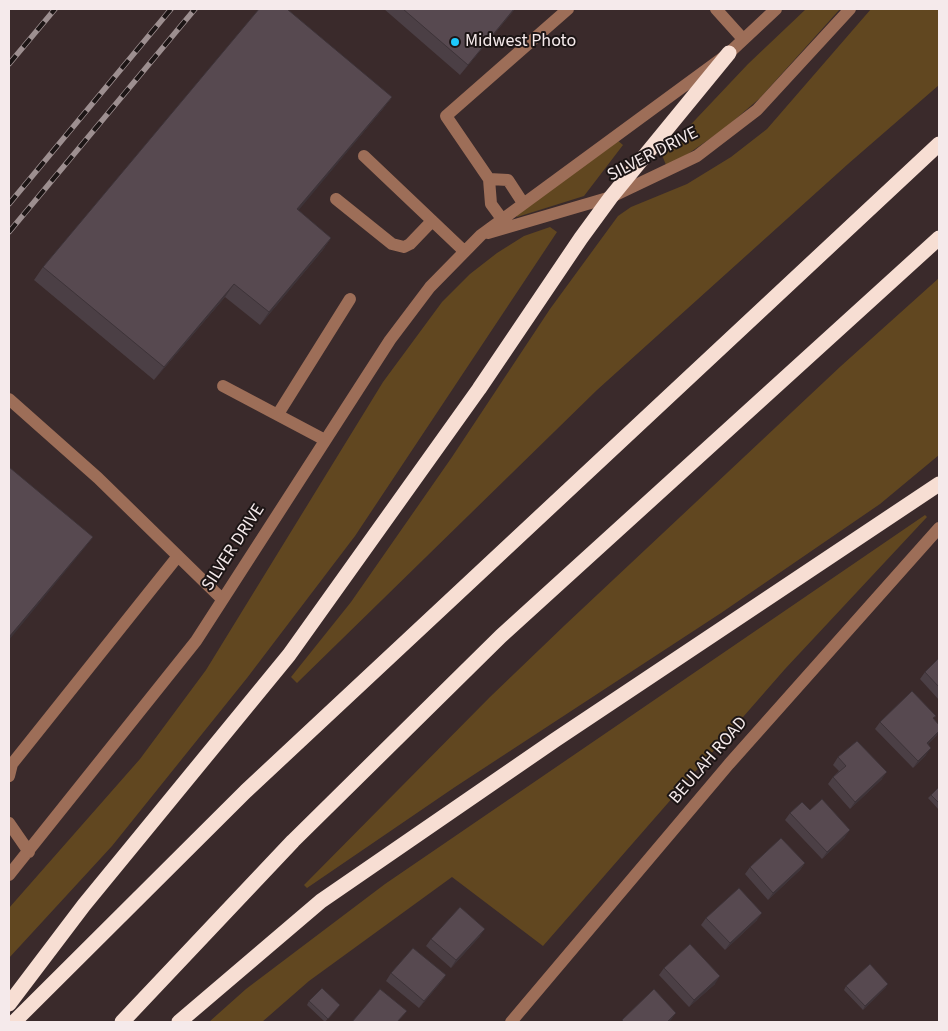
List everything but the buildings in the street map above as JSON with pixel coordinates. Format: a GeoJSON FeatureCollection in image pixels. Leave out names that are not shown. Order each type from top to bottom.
{"type":"FeatureCollection","features":[{"type":"Feature","properties":{"kind":"highway"},"geometry":{"type":"LineString","coordinates":[[9,1004],[84,905],[289,655],[479,389],[611,197],[729,53]]}},
{"type":"Feature","properties":{"kind":"highway"},"geometry":{"type":"LineString","coordinates":[[14,1022],[246,791],[939,144]]}},
{"type":"Feature","properties":{"kind":"highway"},"geometry":{"type":"LineString","coordinates":[[122,1022],[292,841],[501,636],[939,238]]}},
{"type":"Feature","properties":{"kind":"highway"},"geometry":{"type":"LineString","coordinates":[[179,1022],[321,901],[555,740],[939,484]]}},
{"type":"Feature","properties":{"kind":"street"},"geometry":{"type":"LineString","coordinates":[[502,219],[491,204],[489,179],[446,116],[568,9]]}},
{"type":"Feature","properties":{"kind":"street"},"geometry":{"type":"LineString","coordinates":[[716,9],[743,39]]}},
{"type":"Feature","properties":{"kind":"street","name":"SILVER DRIVE"},"geometry":{"type":"LineString","coordinates":[[9,875],[196,641],[390,340],[430,287],[481,235],[729,53],[776,9]]}},
{"type":"Feature","properties":{"kind":"street","name":"SILVER DRIVE"},"geometry":{"type":"LineString","coordinates":[[481,235],[611,197],[697,156],[757,110],[850,9]]}},
{"type":"Feature","properties":{"kind":"street"},"geometry":{"type":"LineString","coordinates":[[364,156],[464,251]]}},
{"type":"Feature","properties":{"kind":"street"},"geometry":{"type":"LineString","coordinates":[[489,179],[508,180],[523,203]]}},
{"type":"Feature","properties":{"kind":"street"},"geometry":{"type":"LineString","coordinates":[[336,199],[392,244],[404,247],[419,236],[432,221]]}},
{"type":"Feature","properties":{"kind":"street"},"geometry":{"type":"LineString","coordinates":[[278,414],[350,300]]}},
{"type":"Feature","properties":{"kind":"street"},"geometry":{"type":"LineString","coordinates":[[224,386],[325,440]]}},
{"type":"Feature","properties":{"kind":"street"},"geometry":{"type":"LineString","coordinates":[[9,399],[98,478],[222,600]]}},
{"type":"Feature","properties":{"kind":"street","name":"BEULAH ROAD"},"geometry":{"type":"LineString","coordinates":[[511,1022],[729,764],[939,528]]}},
{"type":"Feature","properties":{"kind":"street"},"geometry":{"type":"LineString","coordinates":[[9,776],[12,764],[178,556]]}},
{"type":"Feature","properties":{"kind":"street"},"geometry":{"type":"LineString","coordinates":[[9,823],[29,852]]}},
{"type":"Feature","properties":{"kind":"shaded area"},"geometry":{"type":"Polygon","coordinates":[[[806,9],[840,9],[760,98],[724,129],[682,158],[666,165],[662,155],[748,64],[806,9]]]}},
{"type":"Feature","properties":{"kind":"shaded area"},"geometry":{"type":"Polygon","coordinates":[[[871,9],[939,9],[939,85],[848,164],[597,390],[297,683],[291,677],[351,602],[452,457],[550,309],[618,216],[631,207],[687,184],[731,157],[767,129],[871,9]]]}},
{"type":"Feature","properties":{"kind":"shaded area"},"geometry":{"type":"Polygon","coordinates":[[[616,139],[623,145],[584,196],[517,217],[513,206],[616,139]]]}},
{"type":"Feature","properties":{"kind":"shaded area"},"geometry":{"type":"Polygon","coordinates":[[[550,227],[557,232],[355,536],[247,678],[112,846],[9,958],[9,908],[140,759],[206,670],[383,382],[442,302],[470,274],[497,253],[524,236],[550,227]]]}},
{"type":"Feature","properties":{"kind":"shaded area"},"geometry":{"type":"Polygon","coordinates":[[[939,278],[939,455],[880,504],[721,613],[455,787],[307,888],[304,885],[490,697],[565,625],[841,366],[939,278]]]}},
{"type":"Feature","properties":{"kind":"shaded area"},"geometry":{"type":"Polygon","coordinates":[[[925,515],[927,517],[785,669],[543,946],[452,877],[309,981],[262,1022],[209,1022],[246,989],[385,884],[925,515]]]}},
{"type":"Feature","properties":{"kind":"railway"},"geometry":{"type":"LineString","coordinates":[[9,64],[55,9]]}},
{"type":"Feature","properties":{"kind":"railway"},"geometry":{"type":"LineString","coordinates":[[9,204],[171,9]]}},
{"type":"Feature","properties":{"kind":"railway"},"geometry":{"type":"LineString","coordinates":[[9,232],[195,9]]}},
{"type":"Feature","properties":{"kind":"place","name":"Midwest Photo"},"geometry":{"type":"Point","coordinates":[455,42]}}]}
